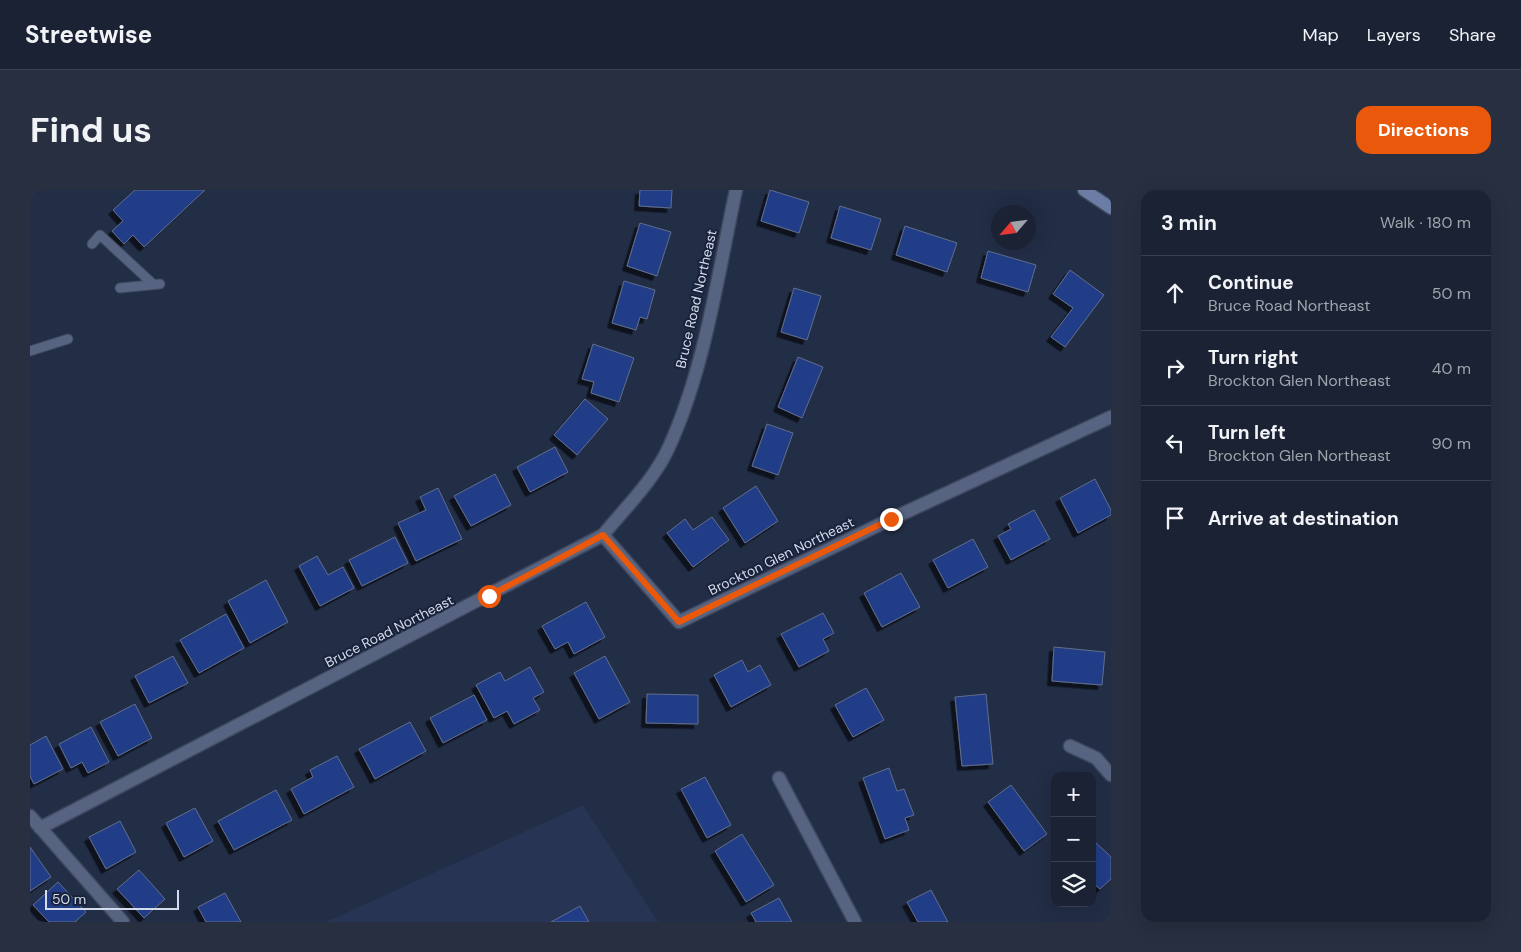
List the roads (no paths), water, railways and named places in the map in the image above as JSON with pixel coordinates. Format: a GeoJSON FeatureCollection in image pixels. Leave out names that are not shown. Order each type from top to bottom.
{"type":"FeatureCollection","features":[{"type":"Feature","properties":{"kind":"main road"},"geometry":{"type":"LineString","coordinates":[[1084,190],[1111,208]]}},
{"type":"Feature","properties":{"kind":"street","name":"Bruce Road Northeast"},"geometry":{"type":"LineString","coordinates":[[40,828],[603,535],[644,486],[668,448],[687,397],[706,332],[736,190]]}},
{"type":"Feature","properties":{"kind":"street","name":"Brockton Glen Northeast"},"geometry":{"type":"LineString","coordinates":[[603,535],[679,622],[891,519],[1111,417]]}},
{"type":"Feature","properties":{"kind":"street"},"geometry":{"type":"LineString","coordinates":[[1070,746],[1096,758],[1111,775]]}},
{"type":"Feature","properties":{"kind":"street"},"geometry":{"type":"LineString","coordinates":[[779,778],[855,922]]}},
{"type":"Feature","properties":{"kind":"street"},"geometry":{"type":"LineString","coordinates":[[30,816],[123,922]]}},
{"type":"Feature","properties":{"kind":"lane"},"geometry":{"type":"LineString","coordinates":[[92,244],[100,235],[157,284],[120,288]]}},
{"type":"Feature","properties":{"kind":"lane"},"geometry":{"type":"LineString","coordinates":[[30,351],[68,339]]}}]}
